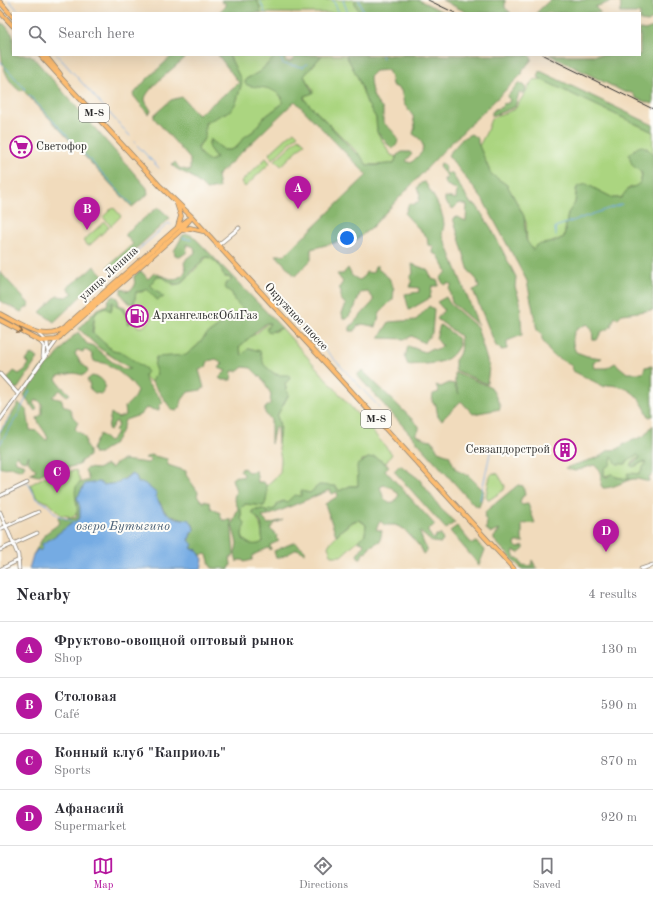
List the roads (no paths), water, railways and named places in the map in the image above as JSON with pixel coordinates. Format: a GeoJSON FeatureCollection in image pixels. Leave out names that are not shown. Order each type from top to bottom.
{"type":"FeatureCollection","features":[{"type":"Feature","properties":{"kind":"main road"},"geometry":{"type":"LineString","coordinates":[[0,2],[12,16]]}},
{"type":"Feature","properties":{"kind":"main road"},"geometry":{"type":"LineString","coordinates":[[0,12],[12,25]]}},
{"type":"Feature","properties":{"kind":"main road","name":"Окружное шоссе"},"geometry":{"type":"LineString","coordinates":[[41,56],[204,231],[514,569]]}},
{"type":"Feature","properties":{"kind":"main road","name":"Окружное шоссе"},"geometry":{"type":"LineString","coordinates":[[46,56],[63,79]]}},
{"type":"Feature","properties":{"kind":"main road"},"geometry":{"type":"LineString","coordinates":[[176,202],[181,216],[179,229],[190,228],[204,231]]}},
{"type":"Feature","properties":{"kind":"main road","name":"улица Ленина"},"geometry":{"type":"LineString","coordinates":[[58,339],[192,218]]}},
{"type":"Feature","properties":{"kind":"main road","name":"улица Ленина"},"geometry":{"type":"LineString","coordinates":[[58,339],[66,326],[114,287]]}},
{"type":"Feature","properties":{"kind":"main road"},"geometry":{"type":"LineString","coordinates":[[0,314],[39,334],[56,332],[66,326]]}},
{"type":"Feature","properties":{"kind":"main road"},"geometry":{"type":"LineString","coordinates":[[0,320],[40,341],[47,342],[58,339]]}},
{"type":"Feature","properties":{"kind":"street"},"geometry":{"type":"LineString","coordinates":[[217,246],[239,228]]}},
{"type":"Feature","properties":{"kind":"street"},"geometry":{"type":"LineString","coordinates":[[39,334],[47,342],[48,353]]}},
{"type":"Feature","properties":{"kind":"street","name":"улица Ленина"},"geometry":{"type":"LineString","coordinates":[[0,420],[58,339]]}},
{"type":"Feature","properties":{"kind":"street"},"geometry":{"type":"LineString","coordinates":[[40,341],[44,346],[43,359]]}},
{"type":"Feature","properties":{"kind":"street"},"geometry":{"type":"LineString","coordinates":[[0,374],[18,394]]}},
{"type":"Feature","properties":{"kind":"street"},"geometry":{"type":"LineString","coordinates":[[0,496],[27,483]]}},
{"type":"Feature","properties":{"kind":"street"},"geometry":{"type":"LineString","coordinates":[[0,512],[19,560],[19,569]]}},
{"type":"Feature","properties":{"kind":"street"},"geometry":{"type":"LineString","coordinates":[[0,529],[38,512]]}},
{"type":"Feature","properties":{"kind":"street"},"geometry":{"type":"LineString","coordinates":[[0,550],[37,533]]}},
{"type":"Feature","properties":{"kind":"street"},"geometry":{"type":"LineString","coordinates":[[1,569],[19,560]]}},
{"type":"Feature","properties":{"kind":"street"},"geometry":{"type":"LineString","coordinates":[[641,569],[653,565]]}},
{"type":"Feature","properties":{"kind":"water","name":"озеро Бутыгино"},"geometry":{"type":"Polygon","coordinates":[[[131,474],[136,476],[138,483],[144,483],[156,493],[156,497],[164,511],[175,518],[190,520],[195,530],[191,533],[189,540],[193,545],[191,548],[194,550],[196,549],[203,559],[201,569],[29,569],[33,555],[38,549],[40,551],[43,547],[42,544],[80,518],[80,507],[77,498],[85,484],[99,482],[103,485],[119,483],[131,474]]]}},
{"type":"Feature","properties":{"kind":"waterway"},"geometry":{"type":"LineString","coordinates":[[9,0],[19,12]]}},
{"type":"Feature","properties":{"kind":"waterway"},"geometry":{"type":"LineString","coordinates":[[260,0],[265,12]]}},
{"type":"Feature","properties":{"kind":"waterway"},"geometry":{"type":"LineString","coordinates":[[333,0],[339,12]]}},
{"type":"Feature","properties":{"kind":"waterway"},"geometry":{"type":"LineString","coordinates":[[343,0],[348,12]]}},
{"type":"Feature","properties":{"kind":"waterway"},"geometry":{"type":"LineString","coordinates":[[359,0],[364,12]]}},
{"type":"Feature","properties":{"kind":"waterway"},"geometry":{"type":"LineString","coordinates":[[58,56],[130,136]]}},
{"type":"Feature","properties":{"kind":"waterway"},"geometry":{"type":"LineString","coordinates":[[280,56],[283,64],[303,67],[307,64]]}},
{"type":"Feature","properties":{"kind":"waterway"},"geometry":{"type":"LineString","coordinates":[[0,61],[25,89]]}},
{"type":"Feature","properties":{"kind":"waterway"},"geometry":{"type":"LineString","coordinates":[[29,95],[131,204]]}},
{"type":"Feature","properties":{"kind":"waterway"},"geometry":{"type":"LineString","coordinates":[[134,142],[159,168]]}},
{"type":"Feature","properties":{"kind":"waterway"},"geometry":{"type":"LineString","coordinates":[[556,236],[555,227],[622,204]]}},
{"type":"Feature","properties":{"kind":"waterway"},"geometry":{"type":"LineString","coordinates":[[115,270],[169,223],[171,225]]}},
{"type":"Feature","properties":{"kind":"waterway"},"geometry":{"type":"LineString","coordinates":[[183,238],[192,240]]}},
{"type":"Feature","properties":{"kind":"waterway"},"geometry":{"type":"LineString","coordinates":[[288,310],[379,407]]}},
{"type":"Feature","properties":{"kind":"waterway"},"geometry":{"type":"LineString","coordinates":[[0,444],[19,413],[30,390]]}},
{"type":"Feature","properties":{"kind":"waterway"},"geometry":{"type":"LineString","coordinates":[[0,431],[11,416]]}},
{"type":"Feature","properties":{"kind":"waterway"},"geometry":{"type":"LineString","coordinates":[[480,500],[492,444]]}},
{"type":"Feature","properties":{"kind":"waterway"},"geometry":{"type":"LineString","coordinates":[[7,491],[27,481],[36,498],[46,504],[57,515],[74,522]]}},
{"type":"Feature","properties":{"kind":"railway"},"geometry":{"type":"LineString","coordinates":[[428,0],[453,12]]}},
{"type":"Feature","properties":{"kind":"railway"},"geometry":{"type":"LineString","coordinates":[[545,56],[653,109]]}},
{"type":"Feature","properties":{"kind":"place","name":"Светофор"},"geometry":{"type":"Point","coordinates":[21,147]}},
{"type":"Feature","properties":{"kind":"place","name":"Фруктово-овощной оптовый рынок"},"geometry":{"type":"Point","coordinates":[298,209]}},
{"type":"Feature","properties":{"kind":"place","name":"Столовая"},"geometry":{"type":"Point","coordinates":[87,230]}},
{"type":"Feature","properties":{"kind":"place","name":"АрхангельскОблГаз"},"geometry":{"type":"Point","coordinates":[137,316]}},
{"type":"Feature","properties":{"kind":"place","name":"Севзапдорстрой"},"geometry":{"type":"Point","coordinates":[565,450]}},
{"type":"Feature","properties":{"kind":"place","name":"Конный клуб \"Каприоль\""},"geometry":{"type":"Point","coordinates":[57,493]}},
{"type":"Feature","properties":{"kind":"place","name":"Афанасий"},"geometry":{"type":"Point","coordinates":[606,552]}}]}
